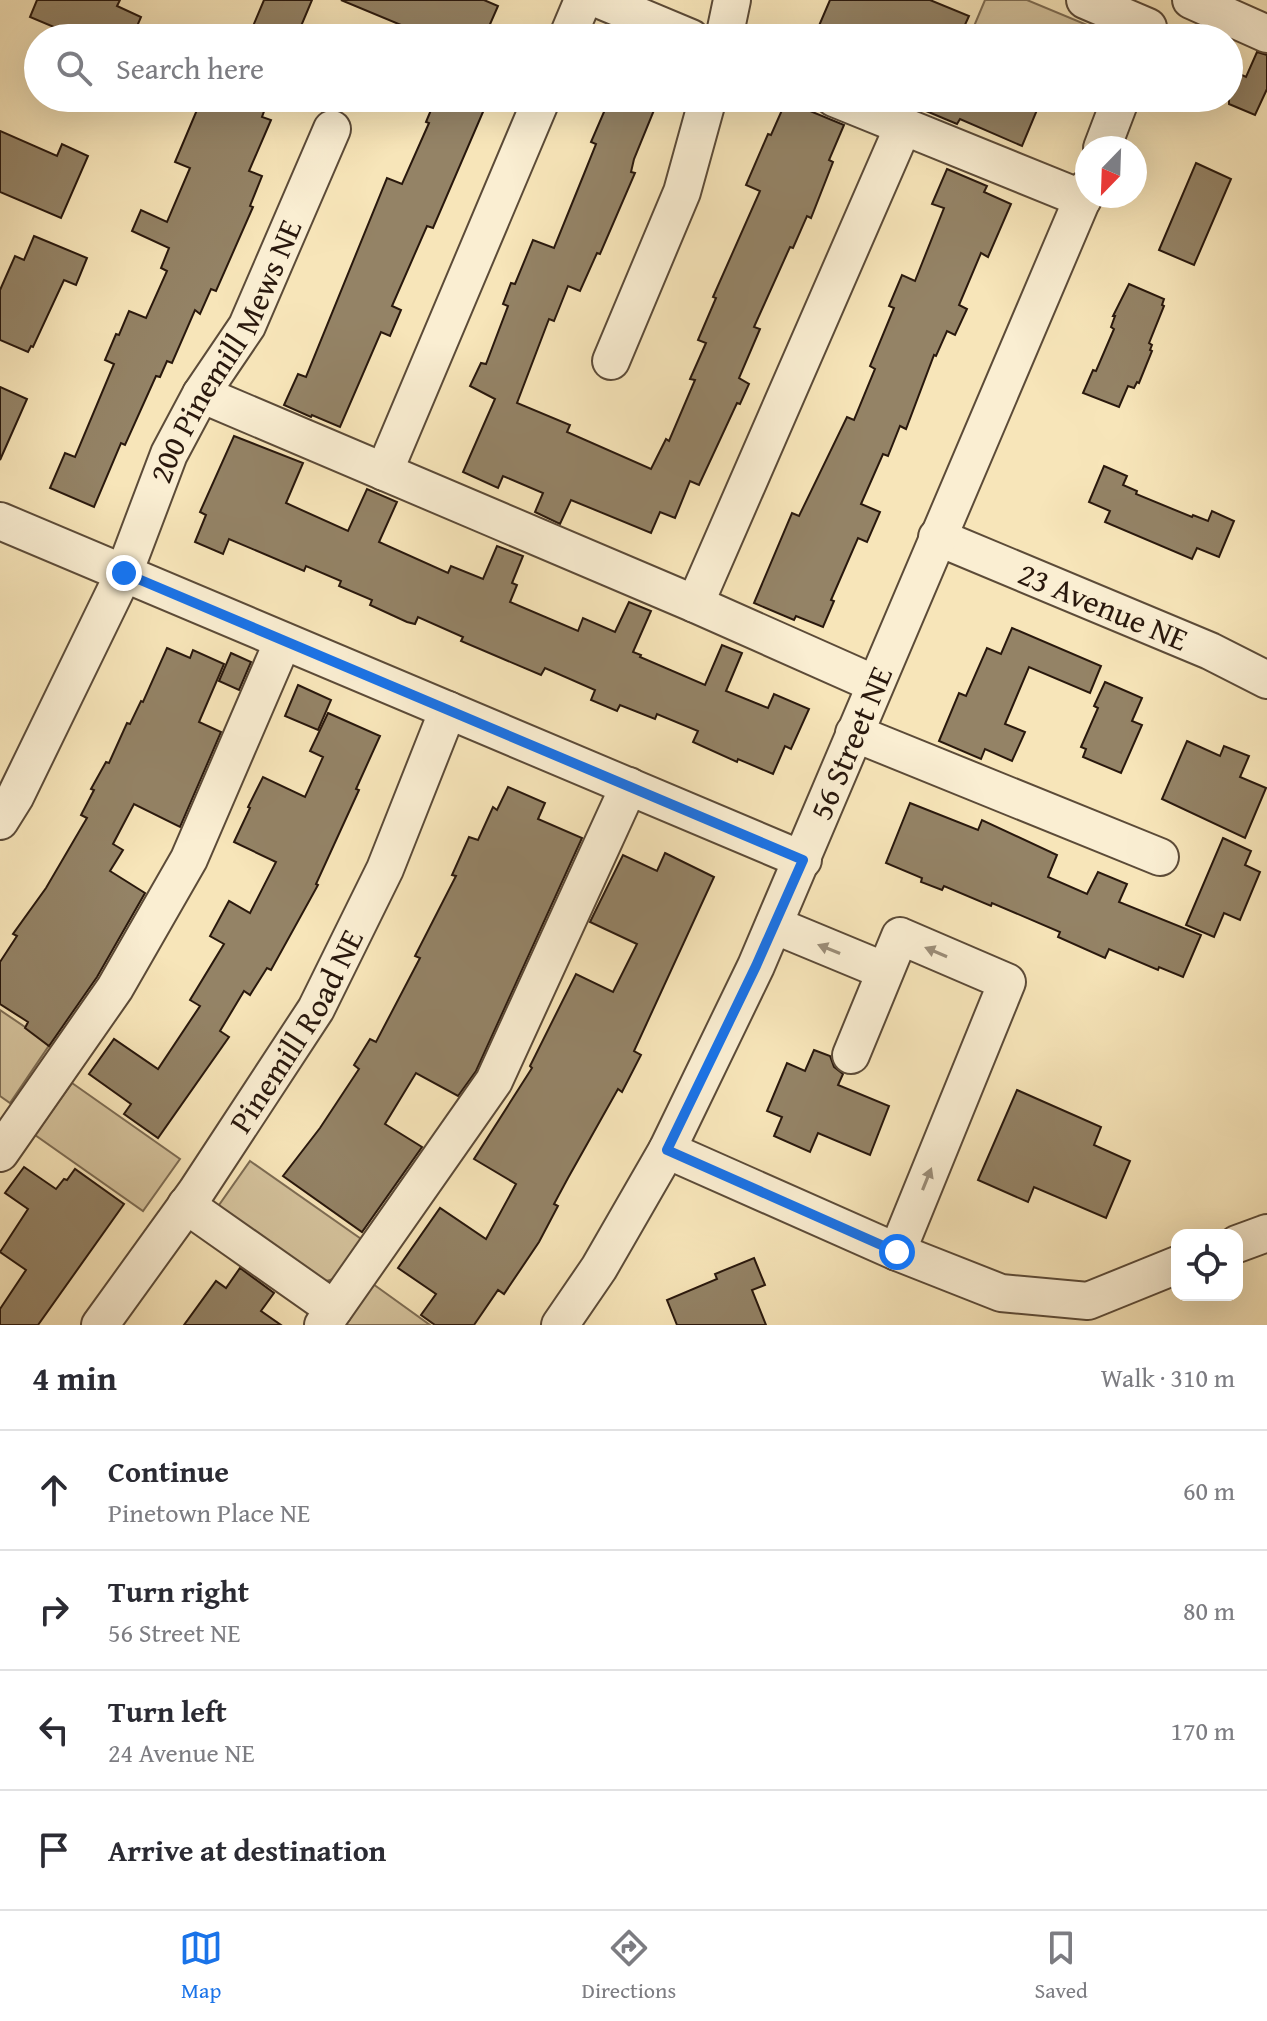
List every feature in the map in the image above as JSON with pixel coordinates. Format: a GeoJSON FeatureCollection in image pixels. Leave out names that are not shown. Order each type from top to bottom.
{"type":"FeatureCollection","features":[{"type":"Feature","properties":{"kind":"street"},"geometry":{"type":"LineString","coordinates":[[573,24],[583,0]]}},
{"type":"Feature","properties":{"kind":"street"},"geometry":{"type":"LineString","coordinates":[[600,0],[657,24]]}},
{"type":"Feature","properties":{"kind":"street"},"geometry":{"type":"LineString","coordinates":[[727,24],[732,0]]}},
{"type":"Feature","properties":{"kind":"street"},"geometry":{"type":"LineString","coordinates":[[1085,0],[1151,22]]}},
{"type":"Feature","properties":{"kind":"street"},"geometry":{"type":"LineString","coordinates":[[1191,0],[1267,34]]}},
{"type":"Feature","properties":{"kind":"street"},"geometry":{"type":"LineString","coordinates":[[384,472],[536,112]]}},
{"type":"Feature","properties":{"kind":"street"},"geometry":{"type":"LineString","coordinates":[[611,361],[682,192],[704,112]]}},
{"type":"Feature","properties":{"kind":"street"},"geometry":{"type":"LineString","coordinates":[[867,112],[1075,189]]}},
{"type":"Feature","properties":{"kind":"street"},"geometry":{"type":"LineString","coordinates":[[1107,136],[1116,112]]}},
{"type":"Feature","properties":{"kind":"street"},"geometry":{"type":"LineString","coordinates":[[695,604],[903,127]]}},
{"type":"Feature","properties":{"kind":"street","name":"200 Pinemill Mews NE"},"geometry":{"type":"LineString","coordinates":[[0,821],[15,797],[124,573],[169,454],[201,394],[247,326],[332,129]]}},
{"type":"Feature","properties":{"kind":"street","name":"56 Street NE"},"geometry":{"type":"LineString","coordinates":[[560,1325],[599,1268],[667,1150],[774,925],[1079,208]]}},
{"type":"Feature","properties":{"kind":"street"},"geometry":{"type":"LineString","coordinates":[[201,394],[875,684]]}},
{"type":"Feature","properties":{"kind":"street"},"geometry":{"type":"LineString","coordinates":[[0,521],[803,860]]}},
{"type":"Feature","properties":{"kind":"street","name":"23 Avenue NE"},"geometry":{"type":"LineString","coordinates":[[937,537],[1210,651],[1267,680]]}},
{"type":"Feature","properties":{"kind":"street"},"geometry":{"type":"LineString","coordinates":[[0,1153],[115,988],[189,859],[283,641]]}},
{"type":"Feature","properties":{"kind":"street","name":"Pinemill Road NE"},"geometry":{"type":"LineString","coordinates":[[100,1325],[186,1205],[316,1009],[385,869],[448,710]]}},
{"type":"Feature","properties":{"kind":"street"},"geometry":{"type":"LineString","coordinates":[[854,733],[1160,857]]}},
{"type":"Feature","properties":{"kind":"street"},"geometry":{"type":"LineString","coordinates":[[186,1205],[328,1317],[494,1081],[629,786]]}},
{"type":"Feature","properties":{"kind":"street"},"geometry":{"type":"LineString","coordinates":[[774,925],[885,971]]}},
{"type":"Feature","properties":{"kind":"street"},"geometry":{"type":"LineString","coordinates":[[851,1055],[900,936],[1007,982],[897,1252]]}},
{"type":"Feature","properties":{"kind":"street"},"geometry":{"type":"LineString","coordinates":[[667,1150],[897,1252],[1001,1293],[1088,1301],[1171,1267]]}},
{"type":"Feature","properties":{"kind":"street"},"geometry":{"type":"LineString","coordinates":[[1243,1242],[1267,1233]]}},
{"type":"Feature","properties":{"kind":"shaded area"},"geometry":{"type":"Polygon","coordinates":[[[985,0],[1027,0],[1085,24],[975,24],[985,0]]]}},
{"type":"Feature","properties":{"kind":"shaded area"},"geometry":{"type":"Polygon","coordinates":[[[0,1010],[50,1044],[10,1103],[0,1096],[0,1010]]]}},
{"type":"Feature","properties":{"kind":"shaded area"},"geometry":{"type":"Polygon","coordinates":[[[72,1083],[180,1159],[143,1211],[35,1135],[72,1083]]]}},
{"type":"Feature","properties":{"kind":"shaded area"},"geometry":{"type":"Polygon","coordinates":[[[250,1161],[364,1241],[337,1278],[312,1285],[212,1215],[250,1161]]]}},
{"type":"Feature","properties":{"kind":"shaded area"},"geometry":{"type":"Polygon","coordinates":[[[373,1284],[430,1325],[345,1325],[373,1284]]]}},
{"type":"Feature","properties":{"kind":"building"},"geometry":{"type":"Polygon","coordinates":[[[37,0],[120,0],[117,6],[141,17],[138,24],[47,24],[30,17],[37,0]]]}},
{"type":"Feature","properties":{"kind":"building"},"geometry":{"type":"Polygon","coordinates":[[[264,0],[312,0],[302,24],[254,24],[264,0]]]}},
{"type":"Feature","properties":{"kind":"building"},"geometry":{"type":"Polygon","coordinates":[[[341,0],[484,0],[498,6],[490,24],[399,24],[341,0]]]}},
{"type":"Feature","properties":{"kind":"building"},"geometry":{"type":"Polygon","coordinates":[[[830,0],[930,0],[969,16],[965,24],[820,24],[830,0]]]}},
{"type":"Feature","properties":{"kind":"building"},"geometry":{"type":"Polygon","coordinates":[[[1257,52],[1267,55],[1267,89],[1255,115],[1243,110],[1243,76],[1246,77],[1257,52]]]}},
{"type":"Feature","properties":{"kind":"building"},"geometry":{"type":"Polygon","coordinates":[[[196,112],[264,112],[262,117],[271,120],[249,171],[262,176],[250,206],[253,207],[216,291],[211,289],[200,314],[195,310],[172,363],[167,361],[160,377],[156,376],[125,445],[121,443],[94,507],[50,488],[65,453],[75,457],[114,364],[105,360],[116,334],[119,335],[129,311],[146,318],[167,271],[161,268],[169,248],[132,231],[141,210],[167,222],[190,168],[175,162],[196,112]]]}},
{"type":"Feature","properties":{"kind":"building"},"geometry":{"type":"Polygon","coordinates":[[[430,112],[483,112],[433,228],[427,226],[392,306],[401,310],[390,336],[381,332],[340,427],[284,405],[298,374],[306,377],[387,178],[402,184],[429,123],[426,122],[430,112]]]}},
{"type":"Feature","properties":{"kind":"building"},"geometry":{"type":"Polygon","coordinates":[[[604,112],[653,112],[634,159],[631,172],[635,173],[600,254],[597,253],[580,291],[568,286],[554,321],[549,319],[517,403],[570,425],[567,432],[651,469],[666,439],[669,441],[695,380],[690,379],[706,343],[698,340],[716,298],[713,297],[760,191],[746,185],[768,134],[771,135],[781,112],[813,112],[844,125],[829,160],[833,162],[811,218],[807,216],[793,248],[790,247],[754,327],[760,329],[739,378],[749,384],[740,404],[737,403],[699,485],[690,481],[675,518],[660,512],[651,533],[571,500],[560,524],[535,512],[543,493],[503,476],[498,488],[463,472],[495,399],[470,386],[481,363],[486,364],[508,306],[503,304],[533,240],[554,248],[596,144],[591,142],[604,112]]]}},
{"type":"Feature","properties":{"kind":"building"},"geometry":{"type":"Polygon","coordinates":[[[928,112],[1036,112],[1022,146],[960,119],[957,124],[928,112]]]}},
{"type":"Feature","properties":{"kind":"building"},"geometry":{"type":"Polygon","coordinates":[[[0,131],[57,156],[62,144],[88,156],[61,218],[0,192],[0,131]]]}},
{"type":"Feature","properties":{"kind":"building"},"geometry":{"type":"Polygon","coordinates":[[[1196,163],[1231,179],[1194,265],[1159,250],[1196,163]]]}},
{"type":"Feature","properties":{"kind":"building"},"geometry":{"type":"Polygon","coordinates":[[[947,169],[987,186],[984,192],[1011,204],[988,257],[981,253],[959,305],[967,309],[955,335],[947,331],[934,355],[906,429],[900,426],[888,456],[883,454],[861,504],[880,512],[867,542],[858,538],[831,600],[834,601],[823,627],[796,616],[794,620],[754,603],[792,513],[799,516],[847,417],[854,420],[875,369],[870,366],[894,308],[889,306],[902,275],[915,281],[944,208],[932,204],[947,169]]]}},
{"type":"Feature","properties":{"kind":"building"},"geometry":{"type":"Polygon","coordinates":[[[34,236],[87,258],[76,285],[64,280],[28,352],[0,340],[0,290],[15,256],[24,260],[34,236]]]}},
{"type":"Feature","properties":{"kind":"building"},"geometry":{"type":"Polygon","coordinates":[[[1129,284],[1164,299],[1164,306],[1149,343],[1152,351],[1139,383],[1134,388],[1128,386],[1119,407],[1083,393],[1114,329],[1111,327],[1113,316],[1129,284]]]}},
{"type":"Feature","properties":{"kind":"building"},"geometry":{"type":"Polygon","coordinates":[[[0,387],[27,399],[0,460],[0,387]]]}},
{"type":"Feature","properties":{"kind":"building"},"geometry":{"type":"Polygon","coordinates":[[[234,436],[303,463],[286,503],[348,531],[367,489],[397,502],[379,542],[448,573],[451,566],[483,579],[497,546],[523,556],[512,583],[517,585],[510,602],[578,631],[583,618],[615,632],[629,602],[651,611],[633,652],[705,685],[722,645],[742,653],[726,691],[768,708],[774,694],[809,709],[791,749],[785,746],[773,774],[738,759],[737,762],[693,742],[698,731],[657,714],[655,719],[620,705],[617,711],[591,700],[595,690],[545,668],[541,675],[461,641],[463,637],[418,617],[415,624],[407,622],[370,605],[372,600],[339,586],[341,581],[306,566],[304,571],[229,539],[223,554],[195,542],[206,515],[200,512],[234,436]]]}},
{"type":"Feature","properties":{"kind":"building"},"geometry":{"type":"Polygon","coordinates":[[[1104,466],[1127,476],[1123,485],[1137,491],[1136,494],[1192,517],[1208,521],[1212,511],[1234,521],[1219,557],[1197,548],[1192,559],[1105,522],[1110,511],[1089,502],[1104,466]]]}},
{"type":"Feature","properties":{"kind":"building"},"geometry":{"type":"Polygon","coordinates":[[[1012,628],[1101,666],[1090,693],[1029,667],[1005,724],[1025,732],[1012,761],[985,749],[981,759],[939,741],[959,693],[966,696],[987,648],[1001,654],[1012,628]]]}},
{"type":"Feature","properties":{"kind":"building"},"geometry":{"type":"Polygon","coordinates":[[[167,648],[190,658],[193,650],[224,664],[199,722],[221,732],[180,827],[134,804],[113,844],[123,850],[110,871],[145,893],[97,977],[49,1046],[25,1028],[28,1022],[0,1004],[0,962],[17,936],[13,934],[46,888],[87,818],[81,815],[94,790],[91,789],[106,762],[109,763],[127,723],[130,724],[143,702],[167,648]]]}},
{"type":"Feature","properties":{"kind":"building"},"geometry":{"type":"Polygon","coordinates":[[[231,653],[251,662],[239,690],[219,681],[231,653]]]}},
{"type":"Feature","properties":{"kind":"building"},"geometry":{"type":"Polygon","coordinates":[[[1105,682],[1142,698],[1132,721],[1142,725],[1121,773],[1083,757],[1086,749],[1081,747],[1098,708],[1094,706],[1105,682]]]}},
{"type":"Feature","properties":{"kind":"building"},"geometry":{"type":"Polygon","coordinates":[[[298,685],[331,700],[318,730],[285,716],[298,685]]]}},
{"type":"Feature","properties":{"kind":"building"},"geometry":{"type":"Polygon","coordinates":[[[328,713],[380,736],[356,789],[359,790],[318,885],[271,970],[267,968],[250,995],[244,991],[220,1031],[229,1037],[158,1138],[124,1114],[131,1104],[89,1074],[114,1039],[158,1069],[200,1006],[190,1000],[224,944],[210,936],[229,901],[250,913],[276,862],[234,842],[248,807],[263,777],[305,797],[323,757],[310,751],[328,713]]]}},
{"type":"Feature","properties":{"kind":"building"},"geometry":{"type":"Polygon","coordinates":[[[1187,741],[1220,756],[1224,746],[1249,756],[1240,777],[1266,788],[1245,838],[1162,799],[1187,741]]]}},
{"type":"Feature","properties":{"kind":"building"},"geometry":{"type":"Polygon","coordinates":[[[508,787],[545,803],[538,819],[582,838],[476,1071],[458,1096],[416,1073],[385,1124],[422,1147],[362,1232],[283,1176],[359,1069],[354,1065],[370,1039],[376,1042],[420,958],[415,956],[456,876],[452,875],[469,837],[478,840],[493,807],[497,810],[508,787]]]}},
{"type":"Feature","properties":{"kind":"building"},"geometry":{"type":"Polygon","coordinates":[[[910,803],[978,830],[982,820],[1057,855],[1048,877],[1087,894],[1098,872],[1127,884],[1119,902],[1201,935],[1183,977],[1109,949],[1105,958],[1058,937],[1060,932],[992,903],[991,906],[944,886],[942,890],[921,882],[922,878],[886,863],[910,803]]]}},
{"type":"Feature","properties":{"kind":"building"},"geometry":{"type":"Polygon","coordinates":[[[1223,838],[1251,851],[1245,865],[1260,872],[1240,920],[1224,913],[1214,937],[1186,925],[1223,838]]]}},
{"type":"Feature","properties":{"kind":"building"},"geometry":{"type":"Polygon","coordinates":[[[665,853],[714,877],[634,1051],[641,1055],[622,1092],[618,1089],[568,1178],[554,1204],[558,1206],[539,1242],[504,1294],[498,1290],[474,1325],[435,1325],[421,1315],[436,1294],[398,1268],[440,1208],[486,1239],[516,1184],[474,1159],[532,1068],[530,1066],[576,974],[613,992],[637,944],[590,922],[623,855],[657,871],[665,853]]]}},
{"type":"Feature","properties":{"kind":"building"},"geometry":{"type":"Polygon","coordinates":[[[814,1050],[830,1056],[834,1067],[843,1074],[838,1085],[889,1106],[870,1155],[818,1133],[810,1152],[774,1136],[782,1117],[767,1111],[787,1063],[805,1071],[814,1050]]]}},
{"type":"Feature","properties":{"kind":"building"},"geometry":{"type":"Polygon","coordinates":[[[1017,1090],[1101,1127],[1094,1145],[1130,1161],[1106,1218],[1034,1187],[1028,1202],[978,1180],[1017,1090]]]}},
{"type":"Feature","properties":{"kind":"building"},"geometry":{"type":"Polygon","coordinates":[[[24,1167],[56,1189],[75,1169],[124,1204],[38,1325],[0,1325],[0,1309],[26,1270],[0,1252],[28,1209],[5,1193],[24,1167]]]}},
{"type":"Feature","properties":{"kind":"building"},"geometry":{"type":"Polygon","coordinates":[[[754,1258],[765,1285],[752,1290],[766,1325],[677,1325],[667,1300],[717,1279],[715,1274],[754,1258]]]}},
{"type":"Feature","properties":{"kind":"building"},"geometry":{"type":"Polygon","coordinates":[[[240,1268],[274,1293],[261,1311],[281,1325],[184,1325],[216,1281],[226,1288],[240,1268]]]}},
{"type":"Feature","properties":{"kind":"route"},"geometry":{"type":"LineString","coordinates":[[124,573],[803,860],[756,966],[667,1150],[897,1252]]}}]}
